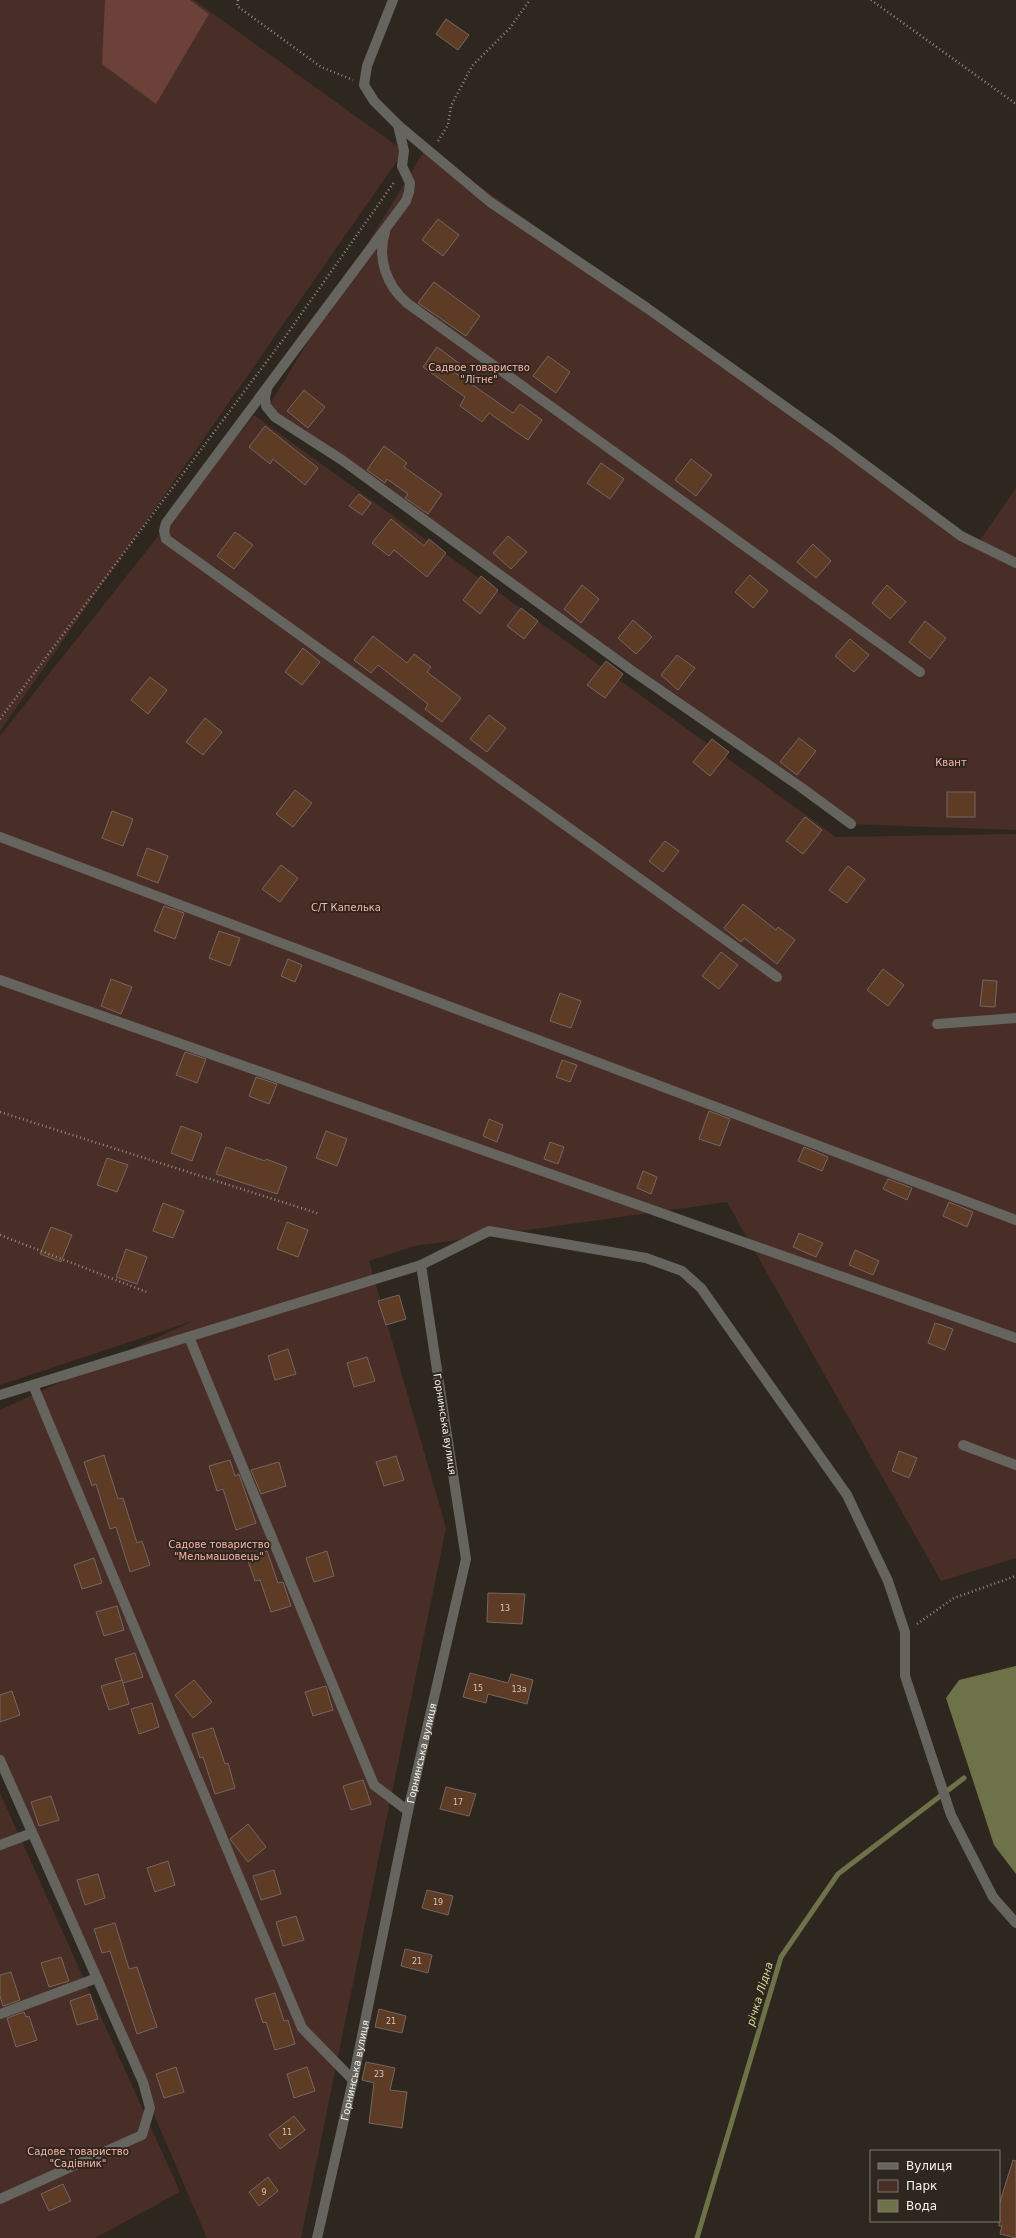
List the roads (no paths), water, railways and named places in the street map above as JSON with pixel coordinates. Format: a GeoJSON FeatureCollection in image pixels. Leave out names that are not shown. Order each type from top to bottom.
{"type":"FeatureCollection","features":[{"type":"Feature","properties":{"kind":"street"},"geometry":{"type":"LineString","coordinates":[[393,0],[367,66],[364,85],[374,101],[398,125],[426,148],[456,176],[490,202],[653,312],[838,444],[961,536],[1016,563]]}},
{"type":"Feature","properties":{"kind":"street"},"geometry":{"type":"LineString","coordinates":[[398,125],[404,151],[402,166],[409,178],[409,192],[405,203],[166,522],[164,531],[167,540],[777,977]]}},
{"type":"Feature","properties":{"kind":"street"},"geometry":{"type":"LineString","coordinates":[[386,228],[382,250],[385,271],[392,286],[407,303],[920,672]]}},
{"type":"Feature","properties":{"kind":"street"},"geometry":{"type":"LineString","coordinates":[[269,386],[265,395],[265,402],[272,415],[342,460],[624,666],[851,824]]}},
{"type":"Feature","properties":{"kind":"street"},"geometry":{"type":"LineString","coordinates":[[0,837],[1016,1220]]}},
{"type":"Feature","properties":{"kind":"street"},"geometry":{"type":"LineString","coordinates":[[0,980],[1016,1338]]}},
{"type":"Feature","properties":{"kind":"street"},"geometry":{"type":"LineString","coordinates":[[938,1024],[1016,1018]]}},
{"type":"Feature","properties":{"kind":"street"},"geometry":{"type":"LineString","coordinates":[[0,1394],[421,1265],[489,1231],[646,1258],[682,1270],[701,1288],[846,1495],[888,1581],[905,1632],[905,1676],[951,1815],[993,1897],[1016,1923]]}},
{"type":"Feature","properties":{"kind":"street","name":"Горнинська вулиця"},"geometry":{"type":"LineString","coordinates":[[317,2238],[353,2080],[408,1811],[466,1559],[421,1265]]}},
{"type":"Feature","properties":{"kind":"street"},"geometry":{"type":"LineString","coordinates":[[189,1337],[374,1785],[408,1811]]}},
{"type":"Feature","properties":{"kind":"street"},"geometry":{"type":"LineString","coordinates":[[33,1385],[302,2028],[353,2080]]}},
{"type":"Feature","properties":{"kind":"street"},"geometry":{"type":"LineString","coordinates":[[963,1446],[1016,1465]]}},
{"type":"Feature","properties":{"kind":"street"},"geometry":{"type":"LineString","coordinates":[[0,1760],[143,2082],[150,2108],[142,2135],[0,2199]]}},
{"type":"Feature","properties":{"kind":"street"},"geometry":{"type":"LineString","coordinates":[[0,1845],[32,1833]]}},
{"type":"Feature","properties":{"kind":"street"},"geometry":{"type":"LineString","coordinates":[[0,2014],[97,1978]]}},
{"type":"Feature","properties":{"kind":"water"},"geometry":{"type":"Polygon","coordinates":[[[1016,1666],[1016,1874],[994,1845],[946,1698],[959,1680],[1016,1666]]]}},
{"type":"Feature","properties":{"kind":"waterway","name":"річка Лідна"},"geometry":{"type":"LineString","coordinates":[[697,2238],[781,1957],[838,1874],[964,1778]]}},
{"type":"Feature","properties":{"kind":"park label","name":"Садвое товариство \"Літнє\""},"geometry":{"type":"Point","coordinates":[479,372]}},
{"type":"Feature","properties":{"kind":"park label","name":"Квант"},"geometry":{"type":"Point","coordinates":[951,762]}},
{"type":"Feature","properties":{"kind":"park label","name":"С/Т Капелька"},"geometry":{"type":"Point","coordinates":[346,907]}},
{"type":"Feature","properties":{"kind":"park label","name":"Садове товариство \"Мельмашовець\""},"geometry":{"type":"Point","coordinates":[219,1550]}},
{"type":"Feature","properties":{"kind":"park label","name":"Садове товариство \"Садівник\""},"geometry":{"type":"Point","coordinates":[78,2156]}}]}
